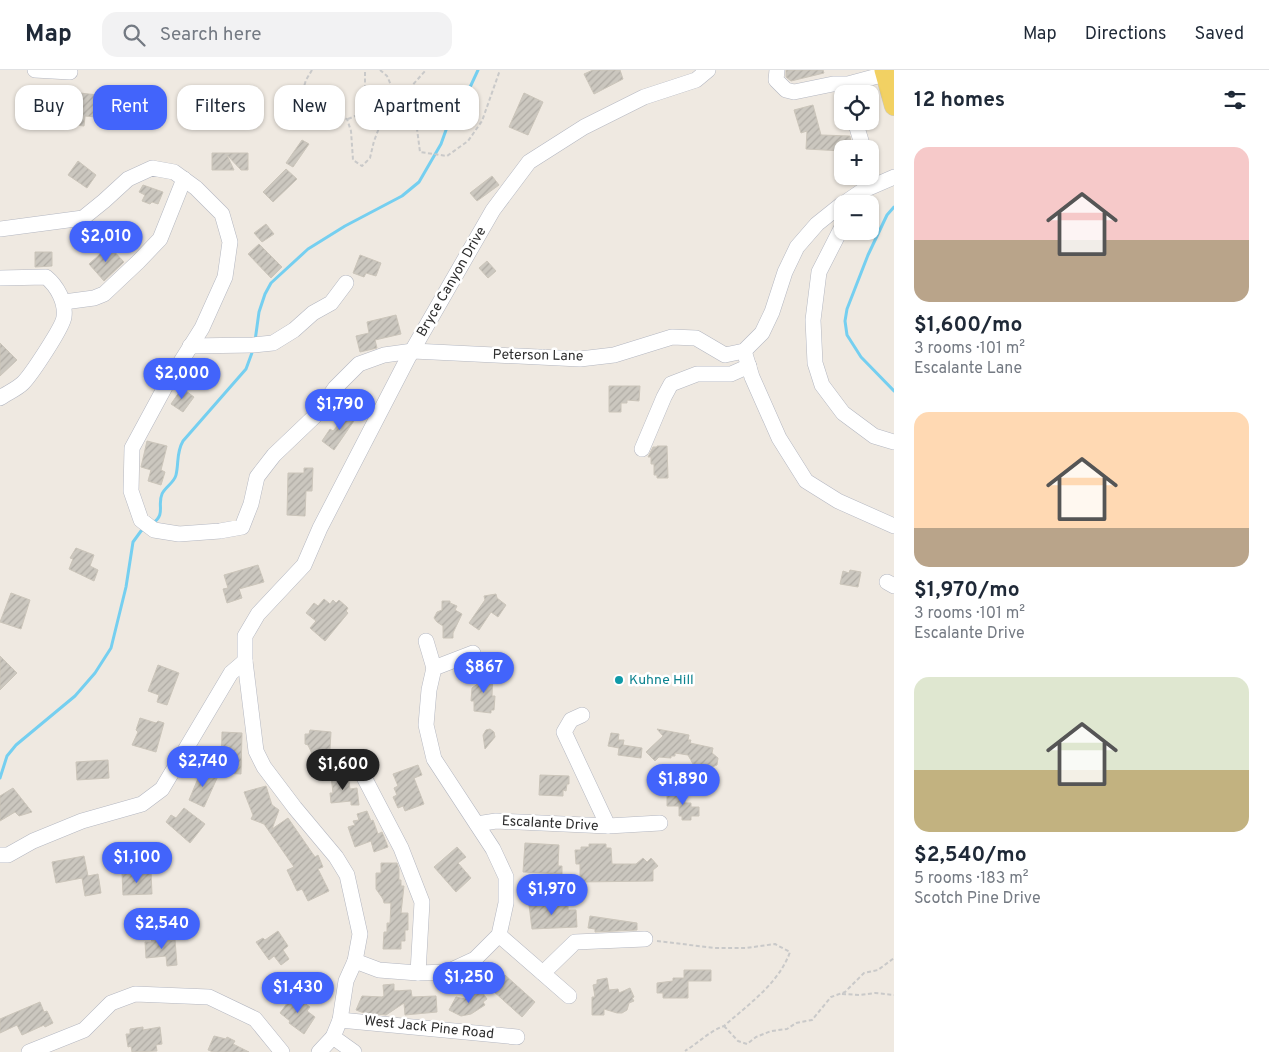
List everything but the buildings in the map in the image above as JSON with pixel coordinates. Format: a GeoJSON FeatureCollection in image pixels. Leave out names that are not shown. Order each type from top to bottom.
{"type":"FeatureCollection","features":[{"type":"Feature","properties":{"kind":"main road"},"geometry":{"type":"LineString","coordinates":[[884,72],[894,106]]}},
{"type":"Feature","properties":{"kind":"street"},"geometry":{"type":"LineString","coordinates":[[35,70],[70,72]]}},
{"type":"Feature","properties":{"kind":"street","name":"Bryce Canyon Drive"},"geometry":{"type":"LineString","coordinates":[[0,228],[83,218],[128,179],[152,168],[174,172],[222,214],[230,242],[225,277],[202,328],[165,387],[132,448],[131,491],[141,520],[154,530],[179,534],[220,531],[242,527],[251,504],[257,477],[274,455],[317,414],[335,388],[359,364],[384,355],[413,351],[493,210],[529,162],[584,127],[644,97],[696,80],[708,70]]}},
{"type":"Feature","properties":{"kind":"street"},"geometry":{"type":"LineString","coordinates":[[777,70],[776,80],[786,90],[794,92],[836,85]]}},
{"type":"Feature","properties":{"kind":"street"},"geometry":{"type":"LineString","coordinates":[[856,85],[884,72]]}},
{"type":"Feature","properties":{"kind":"street"},"geometry":{"type":"LineString","coordinates":[[865,195],[894,177]]}},
{"type":"Feature","properties":{"kind":"street"},"geometry":{"type":"LineString","coordinates":[[64,302],[94,298],[104,294],[138,262],[160,239],[184,179]]}},
{"type":"Feature","properties":{"kind":"street"},"geometry":{"type":"LineString","coordinates":[[834,211],[817,224],[796,247],[762,334],[744,351],[752,377],[779,438],[806,482],[838,502],[894,526]]}},
{"type":"Feature","properties":{"kind":"street"},"geometry":{"type":"LineString","coordinates":[[835,240],[819,272],[813,320],[815,363],[822,385],[843,414],[874,436],[894,442]]}},
{"type":"Feature","properties":{"kind":"street"},"geometry":{"type":"LineString","coordinates":[[0,278],[46,277],[53,282],[64,302],[64,319],[38,363],[22,384],[0,398]]}},
{"type":"Feature","properties":{"kind":"street"},"geometry":{"type":"LineString","coordinates":[[190,346],[273,343],[331,303],[346,283]]}},
{"type":"Feature","properties":{"kind":"street","name":"Peterson Lane"},"geometry":{"type":"LineString","coordinates":[[413,351],[580,359],[614,355],[672,337],[696,338],[725,355],[744,351]]}},
{"type":"Feature","properties":{"kind":"street"},"geometry":{"type":"LineString","coordinates":[[319,1052],[333,1036],[340,1020],[346,980],[355,961],[360,934],[346,875],[336,857],[264,767],[256,751],[245,661],[245,636],[258,614],[304,565],[320,528],[413,351]]}},
{"type":"Feature","properties":{"kind":"street"},"geometry":{"type":"LineString","coordinates":[[642,449],[671,384],[696,374],[731,374],[749,366]]}},
{"type":"Feature","properties":{"kind":"street"},"geometry":{"type":"LineString","coordinates":[[426,641],[434,668],[426,725],[434,759],[477,824]]}},
{"type":"Feature","properties":{"kind":"street"},"geometry":{"type":"LineString","coordinates":[[434,668],[473,653]]}},
{"type":"Feature","properties":{"kind":"street"},"geometry":{"type":"LineString","coordinates":[[0,855],[8,855],[33,841],[82,821],[142,804],[162,789],[231,673],[245,661]]}},
{"type":"Feature","properties":{"kind":"street"},"geometry":{"type":"LineString","coordinates":[[582,715],[571,720],[564,732],[608,826]]}},
{"type":"Feature","properties":{"kind":"street"},"geometry":{"type":"LineString","coordinates":[[354,758],[401,848],[422,902],[418,973]]}},
{"type":"Feature","properties":{"kind":"street","name":"Escalante Drive"},"geometry":{"type":"LineString","coordinates":[[499,935],[506,903],[506,877],[493,849],[477,824],[496,821],[608,826],[660,823]]}},
{"type":"Feature","properties":{"kind":"street"},"geometry":{"type":"LineString","coordinates":[[355,961],[379,970],[418,973],[447,972],[475,958],[499,935],[570,996]]}},
{"type":"Feature","properties":{"kind":"street"},"geometry":{"type":"LineString","coordinates":[[543,973],[575,942],[645,939]]}},
{"type":"Feature","properties":{"kind":"street"},"geometry":{"type":"LineString","coordinates":[[30,1052],[84,1030],[110,1003],[135,994],[209,997],[255,1019],[282,1052]]}},
{"type":"Feature","properties":{"kind":"street","name":"West Jack Pine Road"},"geometry":{"type":"LineString","coordinates":[[340,1020],[517,1037]]}},
{"type":"Feature","properties":{"kind":"street"},"geometry":{"type":"LineString","coordinates":[[333,1036],[354,1052]]}},
{"type":"Feature","properties":{"kind":"path"},"geometry":{"type":"LineString","coordinates":[[312,70],[306,80],[302,93],[319,112],[347,119],[360,114],[365,102],[365,70]]}},
{"type":"Feature","properties":{"kind":"path"},"geometry":{"type":"LineString","coordinates":[[380,70],[387,76],[391,85]]}},
{"type":"Feature","properties":{"kind":"path"},"geometry":{"type":"LineString","coordinates":[[412,85],[426,70]]}},
{"type":"Feature","properties":{"kind":"path"},"geometry":{"type":"LineString","coordinates":[[479,125],[500,70]]}},
{"type":"Feature","properties":{"kind":"path"},"geometry":{"type":"LineString","coordinates":[[347,119],[351,131],[353,160],[362,166],[370,158],[378,130]]}},
{"type":"Feature","properties":{"kind":"path"},"geometry":{"type":"LineString","coordinates":[[417,130],[420,152],[447,156],[468,141],[476,130]]}},
{"type":"Feature","properties":{"kind":"path"},"geometry":{"type":"LineString","coordinates":[[645,939],[715,948],[746,948],[775,944],[790,952],[786,966],[771,984],[724,1026],[718,1028],[686,1052]]}},
{"type":"Feature","properties":{"kind":"path"},"geometry":{"type":"LineString","coordinates":[[724,1026],[738,1041],[747,1044],[756,1037],[771,1031],[787,1028],[796,1022],[812,1020],[831,997],[845,992],[864,973],[878,970],[894,958]]}},
{"type":"Feature","properties":{"kind":"path"},"geometry":{"type":"LineString","coordinates":[[839,994],[894,995]]}},
{"type":"Feature","properties":{"kind":"waterway"},"geometry":{"type":"LineString","coordinates":[[255,341],[259,312],[271,283],[308,249],[345,226],[402,196],[419,182],[441,144],[446,130],[459,111],[478,70]]}},
{"type":"Feature","properties":{"kind":"waterway"},"geometry":{"type":"LineString","coordinates":[[894,207],[887,215],[868,255],[847,309],[845,321],[847,335],[861,357],[894,391]]}},
{"type":"Feature","properties":{"kind":"waterway"},"geometry":{"type":"LineString","coordinates":[[153,523],[157,520],[160,513],[162,494],[176,475],[178,454],[183,441],[246,369],[253,350]]}},
{"type":"Feature","properties":{"kind":"waterway"},"geometry":{"type":"LineString","coordinates":[[0,778],[7,756],[16,745],[75,696],[95,673],[111,648],[126,587],[133,542],[141,531],[146,528]]}},
{"type":"Feature","properties":{"kind":"place","name":"Kuhne Hill"},"geometry":{"type":"Point","coordinates":[619,680]}}]}
